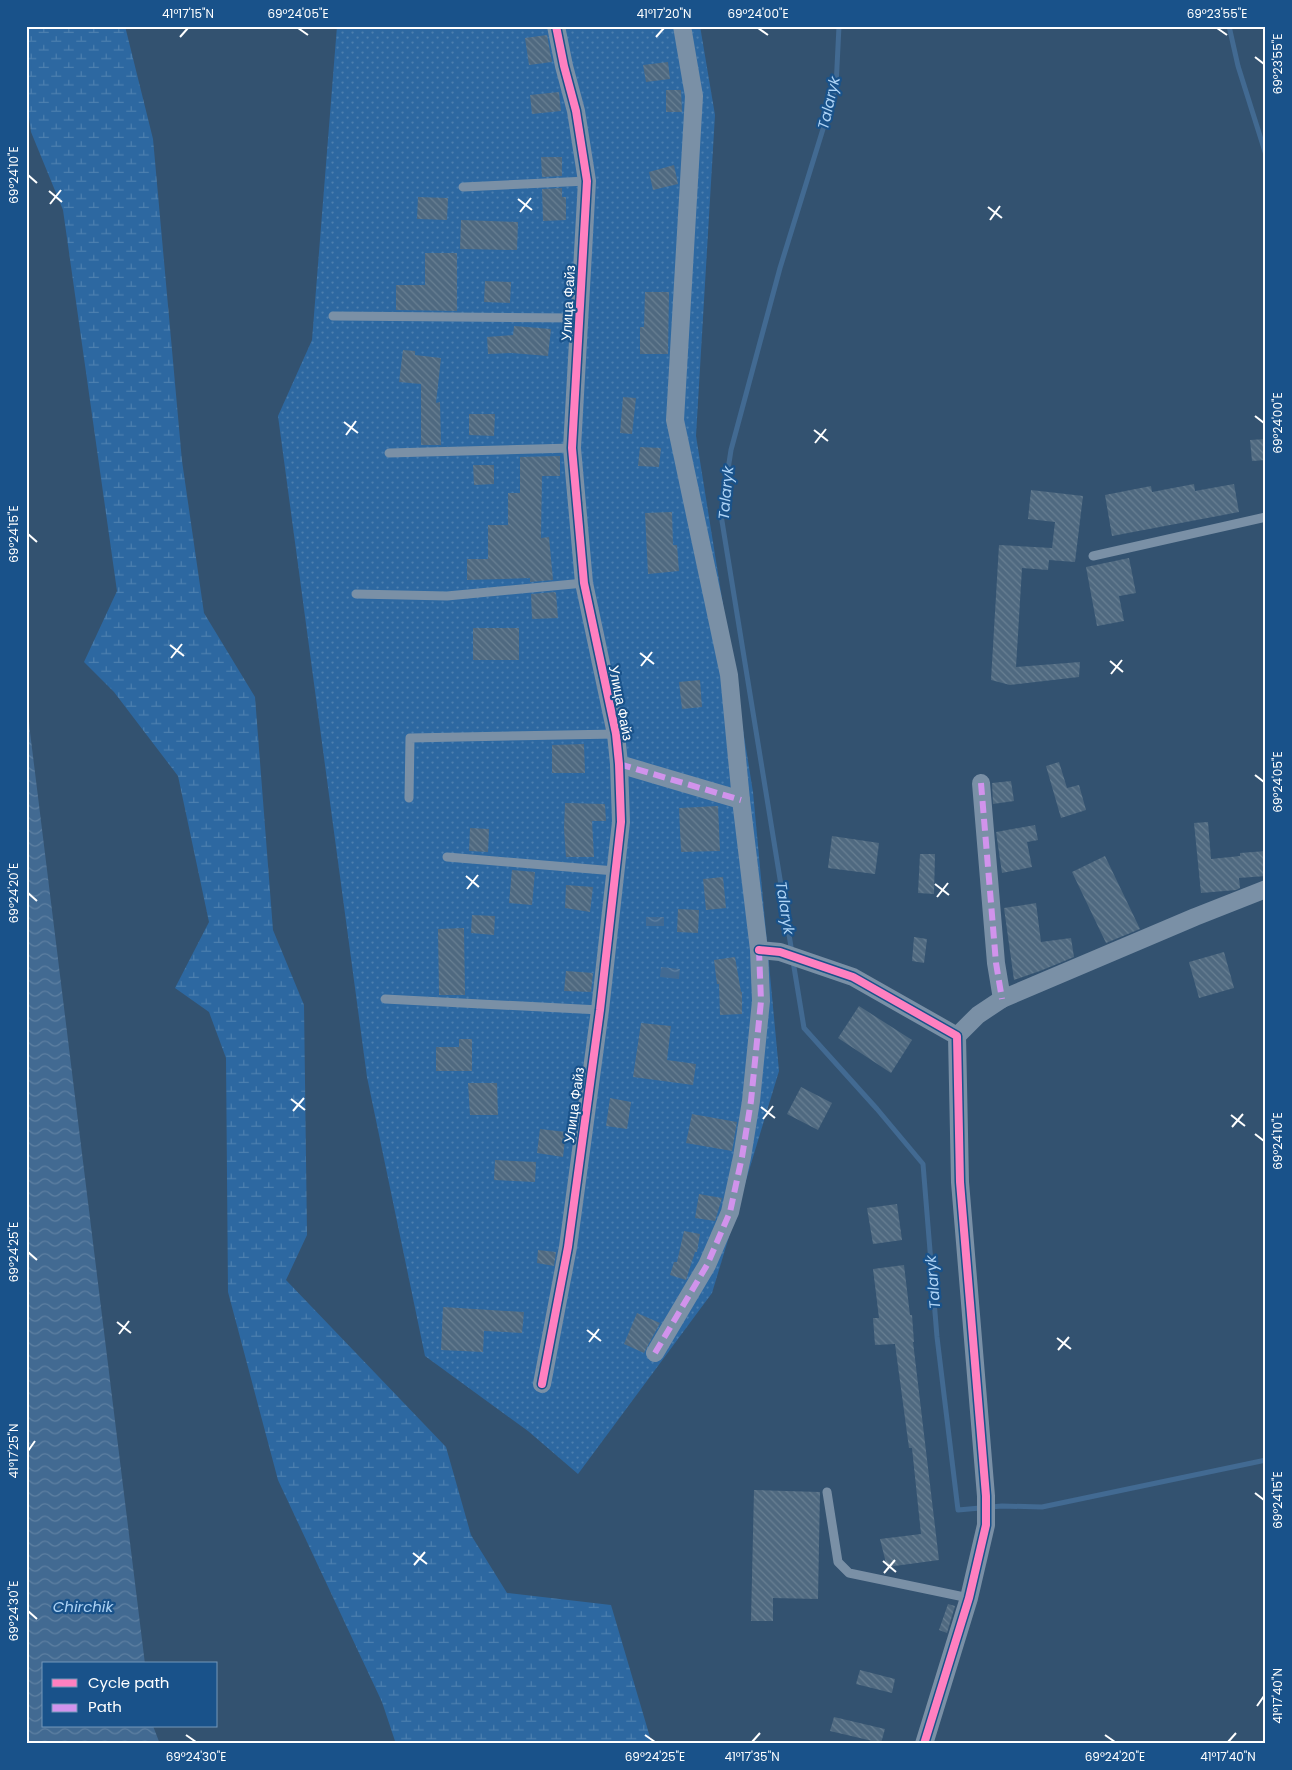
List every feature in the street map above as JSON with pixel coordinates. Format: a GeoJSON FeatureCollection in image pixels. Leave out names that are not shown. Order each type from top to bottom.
{"type":"FeatureCollection","features":[{"type":"Feature","properties":{"kind":"street","name":"Улица Файз"},"geometry":{"type":"LineString","coordinates":[[542,1384],[568,1247],[600,1010],[620,822],[619,764],[616,734],[584,583],[572,448],[587,181],[576,111],[556,26]]}},
{"type":"Feature","properties":{"kind":"street"},"geometry":{"type":"LineString","coordinates":[[655,1354],[707,1265],[730,1212],[742,1157],[751,1101],[760,1001],[759,950],[741,800],[729,675],[675,420],[694,96],[682,26]]}},
{"type":"Feature","properties":{"kind":"street"},"geometry":{"type":"LineString","coordinates":[[619,764],[741,800]]}},
{"type":"Feature","properties":{"kind":"street"},"geometry":{"type":"LineString","coordinates":[[981,783],[996,963],[1002,999]]}},
{"type":"Feature","properties":{"kind":"street"},"geometry":{"type":"LineString","coordinates":[[924,1744],[968,1598],[986,1525],[986,1496],[960,1182],[957,1036],[978,1015],[1002,999],[1266,889]]}},
{"type":"Feature","properties":{"kind":"street"},"geometry":{"type":"LineString","coordinates":[[759,950],[780,952],[853,977],[957,1036]]}},
{"type":"Feature","properties":{"kind":"lane"},"geometry":{"type":"LineString","coordinates":[[463,187],[587,181]]}},
{"type":"Feature","properties":{"kind":"lane"},"geometry":{"type":"LineString","coordinates":[[333,316],[580,318]]}},
{"type":"Feature","properties":{"kind":"lane"},"geometry":{"type":"LineString","coordinates":[[389,453],[572,448]]}},
{"type":"Feature","properties":{"kind":"lane"},"geometry":{"type":"LineString","coordinates":[[1093,556],[1266,517]]}},
{"type":"Feature","properties":{"kind":"lane"},"geometry":{"type":"LineString","coordinates":[[356,594],[447,596],[584,583]]}},
{"type":"Feature","properties":{"kind":"lane"},"geometry":{"type":"LineString","coordinates":[[409,798],[410,738],[616,734]]}},
{"type":"Feature","properties":{"kind":"lane"},"geometry":{"type":"LineString","coordinates":[[447,857],[615,871]]}},
{"type":"Feature","properties":{"kind":"lane"},"geometry":{"type":"LineString","coordinates":[[385,1000],[600,1010]]}},
{"type":"Feature","properties":{"kind":"lane"},"geometry":{"type":"LineString","coordinates":[[827,1492],[838,1562],[849,1574],[968,1598]]}},
{"type":"Feature","properties":{"kind":"green space"},"geometry":{"type":"Polygon","coordinates":[[[26,26],[125,26],[153,139],[182,461],[204,613],[255,697],[273,930],[304,1005],[307,1235],[286,1280],[446,1447],[471,1535],[507,1593],[611,1605],[652,1744],[396,1744],[382,1702],[278,1480],[228,1292],[226,1058],[209,1012],[175,988],[209,922],[178,776],[114,692],[84,662],[117,591],[63,210],[31,132],[26,96],[26,26]]]}},
{"type":"Feature","properties":{"kind":"green space"},"geometry":{"type":"Polygon","coordinates":[[[337,26],[700,26],[715,115],[696,436],[753,792],[779,1071],[712,1293],[578,1474],[528,1431],[425,1356],[367,1077],[278,416],[312,340],[337,26]]]}},
{"type":"Feature","properties":{"kind":"water","name":"Chirchik"},"geometry":{"type":"Polygon","coordinates":[[[26,688],[145,1662],[42,1662],[42,1728],[154,1728],[160,1744],[26,1744],[26,688]]]}},
{"type":"Feature","properties":{"kind":"water"},"geometry":{"type":"Polygon","coordinates":[[[646,917],[664,917],[664,926],[646,926],[646,917]]]}},
{"type":"Feature","properties":{"kind":"water"},"geometry":{"type":"Polygon","coordinates":[[[661,967],[680,969],[679,979],[660,977],[661,967]]]}},
{"type":"Feature","properties":{"kind":"building"},"geometry":{"type":"Polygon","coordinates":[[[547,35],[552,62],[529,65],[525,38],[547,35]]]}},
{"type":"Feature","properties":{"kind":"building"},"geometry":{"type":"Polygon","coordinates":[[[668,62],[670,79],[646,82],[643,65],[668,62]]]}},
{"type":"Feature","properties":{"kind":"building"},"geometry":{"type":"Polygon","coordinates":[[[666,90],[681,90],[682,112],[666,112],[666,90]]]}},
{"type":"Feature","properties":{"kind":"building"},"geometry":{"type":"Polygon","coordinates":[[[559,92],[561,111],[532,114],[530,95],[559,92]]]}},
{"type":"Feature","properties":{"kind":"building"},"geometry":{"type":"Polygon","coordinates":[[[541,157],[562,157],[562,176],[542,177],[541,157]]]}},
{"type":"Feature","properties":{"kind":"building"},"geometry":{"type":"Polygon","coordinates":[[[674,165],[678,184],[653,190],[649,172],[674,165]]]}},
{"type":"Feature","properties":{"kind":"building"},"geometry":{"type":"Polygon","coordinates":[[[562,188],[562,197],[566,197],[566,220],[543,221],[542,189],[562,188]]]}},
{"type":"Feature","properties":{"kind":"building"},"geometry":{"type":"Polygon","coordinates":[[[418,197],[448,198],[447,220],[417,219],[418,197]]]}},
{"type":"Feature","properties":{"kind":"building"},"geometry":{"type":"Polygon","coordinates":[[[461,220],[518,222],[517,250],[460,249],[461,220]]]}},
{"type":"Feature","properties":{"kind":"building"},"geometry":{"type":"Polygon","coordinates":[[[425,253],[457,253],[457,311],[396,310],[396,285],[425,285],[425,253]]]}},
{"type":"Feature","properties":{"kind":"building"},"geometry":{"type":"Polygon","coordinates":[[[485,281],[511,282],[510,303],[484,302],[485,281]]]}},
{"type":"Feature","properties":{"kind":"building"},"geometry":{"type":"Polygon","coordinates":[[[645,292],[669,292],[668,354],[640,354],[640,327],[644,327],[645,292]]]}},
{"type":"Feature","properties":{"kind":"building"},"geometry":{"type":"Polygon","coordinates":[[[514,326],[551,329],[548,356],[512,353],[488,354],[487,337],[513,335],[514,326]]]}},
{"type":"Feature","properties":{"kind":"building"},"geometry":{"type":"Polygon","coordinates":[[[403,350],[415,351],[415,355],[441,358],[436,403],[440,402],[441,445],[421,445],[421,384],[399,382],[403,350]]]}},
{"type":"Feature","properties":{"kind":"building"},"geometry":{"type":"Polygon","coordinates":[[[623,397],[636,398],[632,434],[620,433],[623,397]]]}},
{"type":"Feature","properties":{"kind":"building"},"geometry":{"type":"Polygon","coordinates":[[[469,414],[495,414],[494,436],[469,435],[469,414]]]}},
{"type":"Feature","properties":{"kind":"building"},"geometry":{"type":"Polygon","coordinates":[[[1266,439],[1266,460],[1252,461],[1250,440],[1266,439]]]}},
{"type":"Feature","properties":{"kind":"building"},"geometry":{"type":"Polygon","coordinates":[[[640,447],[661,448],[659,467],[638,466],[640,447]]]}},
{"type":"Feature","properties":{"kind":"building"},"geometry":{"type":"Polygon","coordinates":[[[560,456],[560,476],[542,476],[541,538],[549,537],[553,580],[530,582],[530,578],[467,580],[467,559],[488,559],[488,525],[508,525],[508,493],[520,493],[520,457],[560,456]]]}},
{"type":"Feature","properties":{"kind":"building"},"geometry":{"type":"Polygon","coordinates":[[[473,465],[494,465],[494,484],[474,485],[473,465]]]}},
{"type":"Feature","properties":{"kind":"building"},"geometry":{"type":"Polygon","coordinates":[[[1194,484],[1195,491],[1234,484],[1239,512],[1112,536],[1105,495],[1151,486],[1152,492],[1194,484]]]}},
{"type":"Feature","properties":{"kind":"building"},"geometry":{"type":"Polygon","coordinates":[[[1031,490],[1083,496],[1075,562],[1049,560],[1048,570],[1022,568],[1016,667],[1080,662],[1079,677],[1010,685],[991,680],[999,545],[1052,548],[1055,522],[1028,519],[1031,490]]]}},
{"type":"Feature","properties":{"kind":"building"},"geometry":{"type":"Polygon","coordinates":[[[672,512],[673,545],[677,545],[679,571],[648,574],[645,513],[672,512]]]}},
{"type":"Feature","properties":{"kind":"building"},"geometry":{"type":"Polygon","coordinates":[[[1129,558],[1136,593],[1119,596],[1124,621],[1097,626],[1086,567],[1129,558]]]}},
{"type":"Feature","properties":{"kind":"building"},"geometry":{"type":"Polygon","coordinates":[[[555,592],[558,618],[532,619],[531,594],[555,592]]]}},
{"type":"Feature","properties":{"kind":"building"},"geometry":{"type":"Polygon","coordinates":[[[473,628],[519,628],[519,660],[473,660],[473,628]]]}},
{"type":"Feature","properties":{"kind":"building"},"geometry":{"type":"Polygon","coordinates":[[[700,680],[702,707],[682,709],[679,682],[700,680]]]}},
{"type":"Feature","properties":{"kind":"building"},"geometry":{"type":"Polygon","coordinates":[[[584,744],[585,773],[552,773],[552,745],[584,744]]]}},
{"type":"Feature","properties":{"kind":"building"},"geometry":{"type":"Polygon","coordinates":[[[1059,762],[1067,788],[1079,785],[1086,810],[1061,818],[1046,766],[1059,762]]]}},
{"type":"Feature","properties":{"kind":"building"},"geometry":{"type":"Polygon","coordinates":[[[1011,781],[1014,801],[993,804],[992,783],[1011,781]]]}},
{"type":"Feature","properties":{"kind":"building"},"geometry":{"type":"Polygon","coordinates":[[[565,803],[605,804],[606,821],[592,821],[594,857],[566,857],[565,803]]]}},
{"type":"Feature","properties":{"kind":"building"},"geometry":{"type":"Polygon","coordinates":[[[718,806],[720,851],[681,852],[679,808],[718,806]]]}},
{"type":"Feature","properties":{"kind":"building"},"geometry":{"type":"Polygon","coordinates":[[[1208,822],[1211,859],[1240,856],[1240,853],[1266,851],[1266,876],[1239,878],[1240,888],[1236,890],[1201,893],[1194,823],[1208,822]]]}},
{"type":"Feature","properties":{"kind":"building"},"geometry":{"type":"Polygon","coordinates":[[[1035,825],[1038,840],[1027,842],[1032,867],[1002,873],[996,832],[1035,825]]]}},
{"type":"Feature","properties":{"kind":"building"},"geometry":{"type":"Polygon","coordinates":[[[470,828],[489,829],[488,852],[469,851],[470,828]]]}},
{"type":"Feature","properties":{"kind":"building"},"geometry":{"type":"Polygon","coordinates":[[[832,836],[879,843],[875,874],[828,868],[832,836]]]}},
{"type":"Feature","properties":{"kind":"building"},"geometry":{"type":"Polygon","coordinates":[[[920,854],[935,854],[934,894],[918,893],[920,854]]]}},
{"type":"Feature","properties":{"kind":"building"},"geometry":{"type":"Polygon","coordinates":[[[1105,856],[1140,929],[1106,943],[1072,872],[1105,856]]]}},
{"type":"Feature","properties":{"kind":"building"},"geometry":{"type":"Polygon","coordinates":[[[512,870],[535,872],[532,905],[509,903],[512,870]]]}},
{"type":"Feature","properties":{"kind":"building"},"geometry":{"type":"Polygon","coordinates":[[[723,877],[726,908],[706,910],[703,879],[723,877]]]}},
{"type":"Feature","properties":{"kind":"building"},"geometry":{"type":"Polygon","coordinates":[[[566,885],[593,887],[590,912],[565,908],[566,885]]]}},
{"type":"Feature","properties":{"kind":"building"},"geometry":{"type":"Polygon","coordinates":[[[1036,903],[1041,942],[1071,938],[1074,957],[1014,980],[1004,908],[1036,903]]]}},
{"type":"Feature","properties":{"kind":"building"},"geometry":{"type":"Polygon","coordinates":[[[678,909],[699,910],[698,933],[677,932],[678,909]]]}},
{"type":"Feature","properties":{"kind":"building"},"geometry":{"type":"Polygon","coordinates":[[[472,915],[495,916],[494,935],[471,933],[472,915]]]}},
{"type":"Feature","properties":{"kind":"building"},"geometry":{"type":"Polygon","coordinates":[[[464,928],[465,995],[439,995],[438,929],[464,928]]]}},
{"type":"Feature","properties":{"kind":"building"},"geometry":{"type":"Polygon","coordinates":[[[914,937],[927,939],[924,963],[912,961],[914,937]]]}},
{"type":"Feature","properties":{"kind":"building"},"geometry":{"type":"Polygon","coordinates":[[[1224,952],[1234,988],[1199,998],[1189,962],[1224,952]]]}},
{"type":"Feature","properties":{"kind":"building"},"geometry":{"type":"Polygon","coordinates":[[[735,957],[742,992],[742,1014],[720,1015],[719,984],[717,984],[714,960],[735,957]]]}},
{"type":"Feature","properties":{"kind":"building"},"geometry":{"type":"Polygon","coordinates":[[[566,971],[593,973],[591,992],[564,991],[566,971]]]}},
{"type":"Feature","properties":{"kind":"building"},"geometry":{"type":"Polygon","coordinates":[[[859,1006],[912,1040],[891,1073],[838,1038],[859,1006]]]}},
{"type":"Feature","properties":{"kind":"building"},"geometry":{"type":"Polygon","coordinates":[[[641,1023],[671,1026],[667,1060],[696,1064],[693,1085],[633,1077],[641,1023]]]}},
{"type":"Feature","properties":{"kind":"building"},"geometry":{"type":"Polygon","coordinates":[[[459,1039],[472,1039],[472,1071],[436,1071],[436,1047],[459,1047],[459,1039]]]}},
{"type":"Feature","properties":{"kind":"building"},"geometry":{"type":"Polygon","coordinates":[[[468,1083],[497,1083],[498,1115],[470,1115],[468,1083]]]}},
{"type":"Feature","properties":{"kind":"building"},"geometry":{"type":"Polygon","coordinates":[[[801,1087],[832,1103],[818,1130],[787,1114],[801,1087]]]}},
{"type":"Feature","properties":{"kind":"building"},"geometry":{"type":"Polygon","coordinates":[[[610,1098],[631,1102],[627,1129],[606,1126],[610,1098]]]}},
{"type":"Feature","properties":{"kind":"building"},"geometry":{"type":"Polygon","coordinates":[[[692,1114],[737,1122],[732,1151],[686,1143],[692,1114]]]}},
{"type":"Feature","properties":{"kind":"building"},"geometry":{"type":"Polygon","coordinates":[[[540,1129],[566,1132],[563,1157],[537,1153],[540,1129]]]}},
{"type":"Feature","properties":{"kind":"building"},"geometry":{"type":"Polygon","coordinates":[[[495,1160],[536,1162],[535,1182],[494,1180],[495,1160]]]}},
{"type":"Feature","properties":{"kind":"building"},"geometry":{"type":"Polygon","coordinates":[[[699,1194],[722,1198],[715,1221],[695,1218],[699,1194]]]}},
{"type":"Feature","properties":{"kind":"building"},"geometry":{"type":"Polygon","coordinates":[[[897,1204],[902,1240],[873,1244],[867,1208],[897,1204]]]}},
{"type":"Feature","properties":{"kind":"building"},"geometry":{"type":"Polygon","coordinates":[[[684,1231],[700,1234],[697,1252],[695,1252],[686,1280],[670,1275],[674,1262],[677,1262],[684,1231]]]}},
{"type":"Feature","properties":{"kind":"building"},"geometry":{"type":"Polygon","coordinates":[[[538,1250],[556,1252],[554,1266],[537,1263],[538,1250]]]}},
{"type":"Feature","properties":{"kind":"building"},"geometry":{"type":"Polygon","coordinates":[[[904,1265],[910,1315],[912,1315],[913,1342],[939,1560],[887,1567],[880,1539],[921,1534],[912,1448],[909,1448],[895,1344],[875,1345],[873,1318],[879,1318],[873,1269],[904,1265]]]}},
{"type":"Feature","properties":{"kind":"building"},"geometry":{"type":"Polygon","coordinates":[[[443,1307],[524,1312],[522,1333],[484,1331],[483,1352],[441,1350],[443,1307]]]}},
{"type":"Feature","properties":{"kind":"building"},"geometry":{"type":"Polygon","coordinates":[[[637,1313],[660,1323],[644,1353],[624,1344],[637,1313]]]}},
{"type":"Feature","properties":{"kind":"building"},"geometry":{"type":"Polygon","coordinates":[[[754,1490],[820,1492],[818,1599],[773,1598],[773,1621],[751,1621],[754,1490]]]}},
{"type":"Feature","properties":{"kind":"building"},"geometry":{"type":"Polygon","coordinates":[[[948,1604],[955,1606],[947,1633],[939,1630],[948,1604]]]}},
{"type":"Feature","properties":{"kind":"building"},"geometry":{"type":"Polygon","coordinates":[[[860,1670],[895,1679],[892,1693],[856,1684],[860,1670]]]}},
{"type":"Feature","properties":{"kind":"building"},"geometry":{"type":"Polygon","coordinates":[[[834,1717],[885,1729],[881,1743],[830,1731],[834,1717]]]}},
{"type":"Feature","properties":{"kind":"waterway","name":"Talaryk"},"geometry":{"type":"LineString","coordinates":[[792,953],[721,515],[731,450],[780,268],[836,87],[839,26]]}},
{"type":"Feature","properties":{"kind":"waterway"},"geometry":{"type":"LineString","coordinates":[[1229,26],[1238,66],[1266,155]]}},
{"type":"Feature","properties":{"kind":"waterway","name":"Talaryk"},"geometry":{"type":"LineString","coordinates":[[793,961],[804,1028],[877,1109],[923,1164],[937,1337],[958,1510],[1002,1506],[1042,1507],[1266,1460]]}},
{"type":"Feature","properties":{"kind":"marked path"},"geometry":{"type":"LineString","coordinates":[[619,764],[741,800]]}},
{"type":"Feature","properties":{"kind":"marked path"},"geometry":{"type":"LineString","coordinates":[[981,783],[996,963],[1002,999]]}},
{"type":"Feature","properties":{"kind":"marked path"},"geometry":{"type":"LineString","coordinates":[[655,1353],[707,1265],[730,1212],[742,1157],[751,1101],[761,1001],[759,950]]}},
{"type":"Feature","properties":{"kind":"cycle path"},"geometry":{"type":"LineString","coordinates":[[542,1384],[568,1247],[600,1010],[621,822],[616,734],[584,583],[572,448],[587,181],[576,111],[556,26]]}},
{"type":"Feature","properties":{"kind":"cycle path"},"geometry":{"type":"LineString","coordinates":[[759,950],[780,952],[853,977],[957,1036],[960,1182],[986,1496],[986,1525],[969,1598],[924,1744]]}}]}
